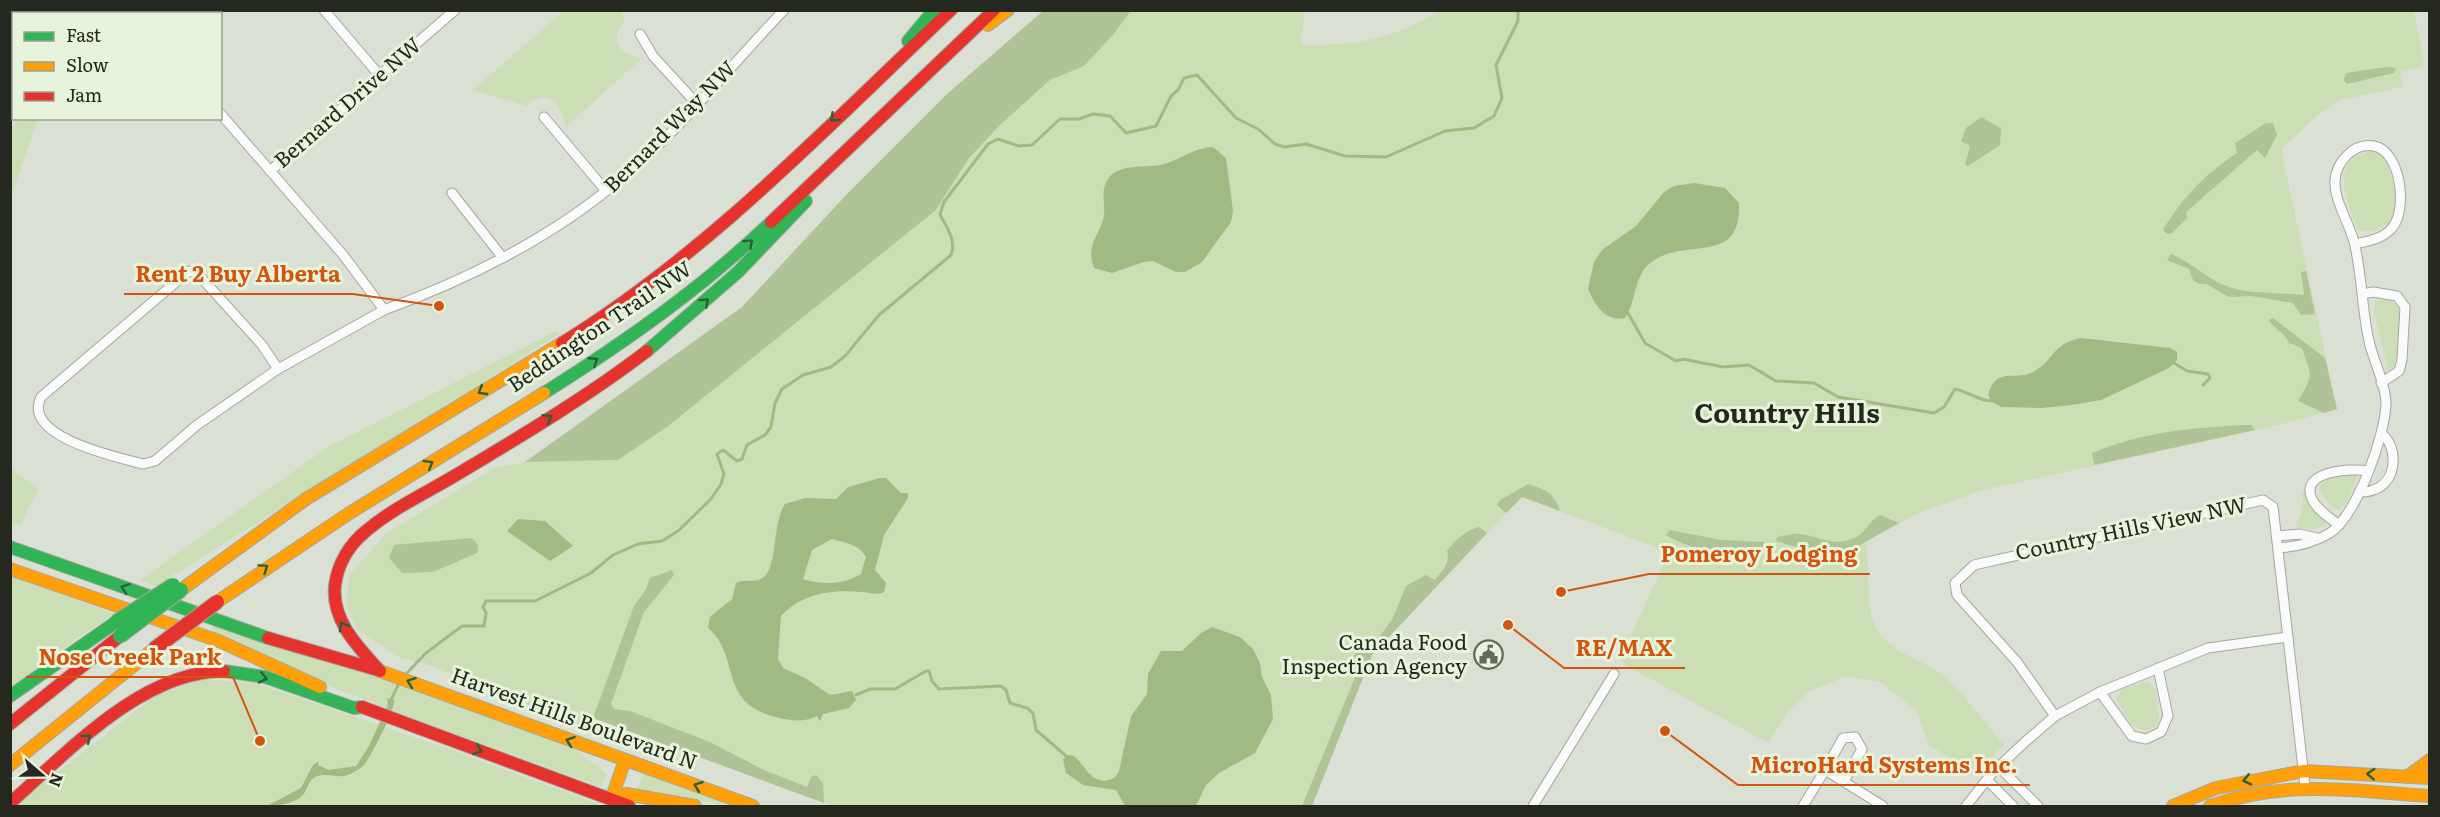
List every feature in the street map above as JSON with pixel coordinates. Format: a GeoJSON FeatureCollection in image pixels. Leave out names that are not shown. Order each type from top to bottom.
{"type":"FeatureCollection","features":[{"type":"Feature","properties":{"kind":"main road"},"geometry":{"type":"LineString","coordinates":[[877,78],[934,10]]}},
{"type":"Feature","properties":{"kind":"main road","name":"Beddington Trail NW"},"geometry":{"type":"LineString","coordinates":[[118,629],[306,499],[604,317],[653,282],[722,225],[951,10]]}},
{"type":"Feature","properties":{"kind":"main road"},"geometry":{"type":"LineString","coordinates":[[942,57],[982,10]]}},
{"type":"Feature","properties":{"kind":"main road","name":"Beddington Trail NW"},"geometry":{"type":"LineString","coordinates":[[10,765],[154,649],[217,602],[348,514],[553,387],[667,312],[739,253],[848,152],[942,57],[994,10]]}},
{"type":"Feature","properties":{"kind":"main road"},"geometry":{"type":"LineString","coordinates":[[942,57],[1008,10]]}},
{"type":"Feature","properties":{"kind":"main road"},"geometry":{"type":"LineString","coordinates":[[380,671],[349,637],[338,618],[336,583],[339,568],[354,543],[391,513],[597,386],[667,335],[778,232],[848,152]]}},
{"type":"Feature","properties":{"kind":"main road","name":"Harvest Hills Boulevard N"},"geometry":{"type":"LineString","coordinates":[[10,547],[237,629],[380,671],[753,807]]}},
{"type":"Feature","properties":{"kind":"main road"},"geometry":{"type":"LineString","coordinates":[[10,569],[219,641],[354,700],[362,707],[424,729],[608,803],[629,807]]}},
{"type":"Feature","properties":{"kind":"main road"},"geometry":{"type":"LineString","coordinates":[[10,696],[118,629]]}},
{"type":"Feature","properties":{"kind":"main road"},"geometry":{"type":"LineString","coordinates":[[10,724],[118,629]]}},
{"type":"Feature","properties":{"kind":"main road"},"geometry":{"type":"LineString","coordinates":[[10,802],[138,699],[168,682],[197,673],[211,671],[246,675],[354,708],[362,707]]}},
{"type":"Feature","properties":{"kind":"main road"},"geometry":{"type":"LineString","coordinates":[[608,803],[625,760]]}},
{"type":"Feature","properties":{"kind":"main road"},"geometry":{"type":"LineString","coordinates":[[2407,777],[2421,769],[2430,760]]}},
{"type":"Feature","properties":{"kind":"main road"},"geometry":{"type":"LineString","coordinates":[[2173,807],[2192,802],[2216,788],[2304,771],[2430,778]]}},
{"type":"Feature","properties":{"kind":"main road"},"geometry":{"type":"LineString","coordinates":[[2210,807],[2258,792],[2306,786],[2430,796]]}},
{"type":"Feature","properties":{"kind":"main road"},"geometry":{"type":"LineString","coordinates":[[608,803],[626,794],[695,807]]}},
{"type":"Feature","properties":{"kind":"street"},"geometry":{"type":"LineString","coordinates":[[324,10],[380,76]]}},
{"type":"Feature","properties":{"kind":"street","name":"Bernard Drive NW"},"geometry":{"type":"LineString","coordinates":[[222,115],[270,171],[455,10]]}},
{"type":"Feature","properties":{"kind":"street","name":"Bernard Way NW"},"geometry":{"type":"LineString","coordinates":[[278,369],[262,345],[197,273],[189,271],[41,397],[37,405],[38,415],[70,442],[143,464],[155,461],[197,425],[278,369],[384,310],[436,291],[503,258],[534,241],[606,191],[661,141],[780,12]]}},
{"type":"Feature","properties":{"kind":"street"},"geometry":{"type":"LineString","coordinates":[[640,34],[653,56],[696,103]]}},
{"type":"Feature","properties":{"kind":"street"},"geometry":{"type":"LineString","coordinates":[[544,117],[606,191]]}},
{"type":"Feature","properties":{"kind":"street"},"geometry":{"type":"LineString","coordinates":[[2278,548],[2303,544],[2329,534],[2338,525],[2359,492],[2382,434],[2386,402],[2368,338],[2355,244],[2336,188],[2339,164],[2347,155],[2366,145],[2375,146],[2390,159],[2398,179],[2402,204],[2400,217],[2391,230],[2379,238],[2355,244]]}},
{"type":"Feature","properties":{"kind":"street"},"geometry":{"type":"LineString","coordinates":[[270,171],[344,256],[384,310]]}},
{"type":"Feature","properties":{"kind":"street"},"geometry":{"type":"LineString","coordinates":[[452,193],[503,258]]}},
{"type":"Feature","properties":{"kind":"street"},"geometry":{"type":"LineString","coordinates":[[2363,294],[2373,292],[2397,296],[2405,307],[2402,360],[2399,371],[2381,383]]}},
{"type":"Feature","properties":{"kind":"street"},"geometry":{"type":"LineString","coordinates":[[2359,492],[2374,490],[2390,476],[2394,454],[2390,442],[2382,434]]}},
{"type":"Feature","properties":{"kind":"street"},"geometry":{"type":"LineString","coordinates":[[2338,525],[2313,502],[2310,494],[2313,484],[2320,476],[2334,471],[2355,469],[2368,471]]}},
{"type":"Feature","properties":{"kind":"street","name":"Country Hills View NW"},"geometry":{"type":"LineString","coordinates":[[2055,716],[2017,662],[1957,595],[1955,583],[1974,565],[2263,500],[2273,507],[2306,786]]}},
{"type":"Feature","properties":{"kind":"street"},"geometry":{"type":"LineString","coordinates":[[2277,536],[2300,534],[2317,538]]}},
{"type":"Feature","properties":{"kind":"street"},"geometry":{"type":"LineString","coordinates":[[1966,807],[1993,773],[2055,716],[2100,692],[2208,648],[2288,637]]}},
{"type":"Feature","properties":{"kind":"street"},"geometry":{"type":"LineString","coordinates":[[2100,692],[2132,736],[2146,739],[2161,732],[2168,716],[2158,668]]}},
{"type":"Feature","properties":{"kind":"street"},"geometry":{"type":"LineString","coordinates":[[1533,807],[1614,674]]}},
{"type":"Feature","properties":{"kind":"street"},"geometry":{"type":"LineString","coordinates":[[1803,807],[1843,738],[1855,737],[1862,749],[1844,781]]}},
{"type":"Feature","properties":{"kind":"street"},"geometry":{"type":"LineString","coordinates":[[1825,770],[1883,807]]}},
{"type":"Feature","properties":{"kind":"street"},"geometry":{"type":"LineString","coordinates":[[1993,773],[2013,807]]}},
{"type":"Feature","properties":{"kind":"street"},"geometry":{"type":"LineString","coordinates":[[1993,773],[2038,807]]}},
{"type":"Feature","properties":{"kind":"shaded area"},"geometry":{"type":"Polygon","coordinates":[[[565,10],[621,11],[625,21],[617,34],[619,45],[628,54],[641,59],[566,127],[561,111],[553,100],[548,98],[542,97],[527,106],[473,90],[565,10]]]}},
{"type":"Feature","properties":{"kind":"shaded area"},"geometry":{"type":"Polygon","coordinates":[[[1440,10],[2414,11],[2424,61],[2421,67],[2400,72],[2403,87],[2340,100],[2318,115],[2281,149],[2337,409],[2270,427],[1983,490],[1923,511],[1865,540],[1871,613],[1876,627],[1894,647],[1951,682],[2004,745],[1974,774],[1929,745],[1917,711],[1880,682],[1845,677],[1809,691],[1788,712],[1768,743],[1627,666],[1620,660],[1669,552],[1522,497],[1372,655],[1312,806],[834,806],[594,718],[585,730],[431,666],[398,657],[357,629],[346,606],[349,575],[387,533],[496,467],[525,462],[618,460],[667,427],[936,210],[969,158],[1000,125],[1050,80],[1084,66],[1131,11],[1305,11],[1301,45],[1320,45],[1374,39],[1408,28],[1440,10]]]}},
{"type":"Feature","properties":{"kind":"shaded area"},"geometry":{"type":"Polygon","coordinates":[[[1043,11],[1131,11],[1084,66],[1050,80],[1000,125],[969,158],[936,210],[667,427],[618,460],[525,462],[742,307],[847,194],[947,94],[1043,11]]]}},
{"type":"Feature","properties":{"kind":"shaded area"},"geometry":{"type":"Polygon","coordinates":[[[2386,67],[2396,68],[2394,73],[2347,84],[2344,80],[2346,73],[2386,67]]]}},
{"type":"Feature","properties":{"kind":"shaded area"},"geometry":{"type":"Polygon","coordinates":[[[1981,117],[2001,128],[2000,145],[1968,166],[1965,165],[1970,146],[1961,141],[1966,128],[1981,117]]]}},
{"type":"Feature","properties":{"kind":"shaded area"},"geometry":{"type":"Polygon","coordinates":[[[20,120],[38,120],[11,196],[11,127],[20,120]]]}},
{"type":"Feature","properties":{"kind":"shaded area"},"geometry":{"type":"Polygon","coordinates":[[[2266,123],[2273,123],[2277,135],[2265,158],[2257,150],[2186,212],[2187,218],[2172,233],[2167,234],[2163,230],[2186,197],[2215,169],[2237,153],[2235,143],[2266,123]]]}},
{"type":"Feature","properties":{"kind":"shaded area"},"geometry":{"type":"Polygon","coordinates":[[[1213,147],[1226,158],[1233,211],[1231,222],[1202,262],[1185,272],[1176,272],[1153,261],[1112,273],[1094,268],[1091,254],[1103,220],[1104,189],[1108,179],[1119,170],[1165,164],[1194,151],[1213,147]]]}},
{"type":"Feature","properties":{"kind":"shaded area"},"geometry":{"type":"Polygon","coordinates":[[[2374,150],[2384,158],[2389,169],[2395,189],[2396,209],[2388,224],[2381,228],[2371,231],[2358,230],[2345,193],[2345,171],[2350,162],[2359,155],[2374,150]]]}},
{"type":"Feature","properties":{"kind":"shaded area"},"geometry":{"type":"Polygon","coordinates":[[[1694,183],[1725,188],[1739,203],[1737,223],[1731,236],[1721,244],[1662,256],[1649,264],[1640,276],[1625,318],[1618,319],[1606,315],[1594,301],[1588,289],[1594,262],[1602,250],[1636,226],[1664,192],[1674,186],[1694,183]]]}},
{"type":"Feature","properties":{"kind":"shaded area"},"geometry":{"type":"Polygon","coordinates":[[[2171,254],[2217,282],[2252,292],[2304,295],[2301,272],[2306,271],[2315,314],[2301,315],[2293,303],[2251,296],[2229,297],[2206,284],[2199,284],[2193,280],[2189,269],[2167,260],[2171,254]]]}},
{"type":"Feature","properties":{"kind":"shaded area"},"geometry":{"type":"Polygon","coordinates":[[[2384,299],[2392,302],[2398,308],[2401,327],[2394,367],[2388,370],[2374,312],[2375,301],[2384,299]]]}},
{"type":"Feature","properties":{"kind":"shaded area"},"geometry":{"type":"Polygon","coordinates":[[[2273,318],[2325,358],[2337,409],[2324,413],[2298,401],[2309,379],[2308,364],[2302,348],[2289,343],[2269,320],[2273,318]]]}},
{"type":"Feature","properties":{"kind":"shaded area"},"geometry":{"type":"Polygon","coordinates":[[[556,331],[559,334],[156,586],[140,580],[328,447],[556,331]]]}},
{"type":"Feature","properties":{"kind":"shaded area"},"geometry":{"type":"Polygon","coordinates":[[[2081,338],[2170,348],[2177,352],[2177,360],[2169,368],[2101,400],[2041,408],[2001,407],[1992,402],[1988,395],[1996,380],[2001,377],[2026,375],[2033,372],[2058,348],[2081,338]]]}},
{"type":"Feature","properties":{"kind":"shaded area"},"geometry":{"type":"Polygon","coordinates":[[[2251,425],[2255,430],[2094,465],[2092,453],[2129,440],[2185,430],[2251,425]]]}},
{"type":"Feature","properties":{"kind":"shaded area"},"geometry":{"type":"Polygon","coordinates":[[[10,468],[39,489],[20,524],[11,523],[10,468]]]}},
{"type":"Feature","properties":{"kind":"shaded area"},"geometry":{"type":"Polygon","coordinates":[[[2355,474],[2357,477],[2346,503],[2339,510],[2332,507],[2319,490],[2322,485],[2334,477],[2355,474]]]}},
{"type":"Feature","properties":{"kind":"shaded area"},"geometry":{"type":"Polygon","coordinates":[[[886,478],[901,493],[908,493],[908,498],[884,535],[875,570],[886,583],[884,592],[876,594],[851,591],[829,592],[798,602],[781,616],[778,659],[783,668],[805,678],[830,695],[852,691],[856,700],[849,708],[823,714],[820,721],[817,716],[794,720],[760,712],[738,691],[725,652],[718,639],[708,628],[710,617],[732,599],[736,583],[761,579],[768,571],[778,522],[785,504],[805,498],[836,499],[848,487],[886,478]],[[832,539],[812,550],[803,579],[832,583],[861,574],[866,557],[863,553],[856,547],[832,539]]]}},
{"type":"Feature","properties":{"kind":"shaded area"},"geometry":{"type":"Polygon","coordinates":[[[1528,484],[1549,493],[1560,511],[1522,497],[1506,513],[1497,505],[1500,500],[1528,484]]]}},
{"type":"Feature","properties":{"kind":"shaded area"},"geometry":{"type":"Polygon","coordinates":[[[2304,490],[2309,504],[2327,521],[2326,526],[2312,529],[2296,527],[2303,507],[2302,492],[2304,490]]]}},
{"type":"Feature","properties":{"kind":"shaded area"},"geometry":{"type":"Polygon","coordinates":[[[1880,515],[1899,523],[1835,559],[1776,541],[1777,537],[1797,534],[1841,542],[1862,533],[1880,515]]]}},
{"type":"Feature","properties":{"kind":"shaded area"},"geometry":{"type":"Polygon","coordinates":[[[518,519],[545,521],[573,546],[550,561],[507,531],[518,519]]]}},
{"type":"Feature","properties":{"kind":"shaded area"},"geometry":{"type":"Polygon","coordinates":[[[1479,527],[1487,533],[1372,655],[1312,806],[1302,806],[1356,675],[1349,664],[1363,641],[1376,641],[1392,620],[1406,586],[1426,575],[1435,580],[1447,563],[1447,551],[1465,533],[1479,527]]]}},
{"type":"Feature","properties":{"kind":"shaded area"},"geometry":{"type":"Polygon","coordinates":[[[1670,530],[1721,540],[1764,542],[1770,551],[1704,549],[1679,542],[1666,535],[1670,530]]]}},
{"type":"Feature","properties":{"kind":"shaded area"},"geometry":{"type":"Polygon","coordinates":[[[472,538],[478,545],[477,553],[433,572],[402,573],[389,558],[394,545],[472,538]]]}},
{"type":"Feature","properties":{"kind":"shaded area"},"geometry":{"type":"Polygon","coordinates":[[[672,570],[674,575],[644,612],[611,704],[614,709],[630,711],[710,742],[764,770],[807,787],[811,777],[816,775],[823,783],[824,803],[593,718],[634,606],[646,589],[650,578],[672,570]]]}},
{"type":"Feature","properties":{"kind":"shaded area"},"geometry":{"type":"Polygon","coordinates":[[[10,575],[114,614],[76,639],[11,689],[10,575]]]}},
{"type":"Feature","properties":{"kind":"shaded area"},"geometry":{"type":"Polygon","coordinates":[[[213,626],[373,675],[573,748],[607,774],[601,787],[404,714],[306,676],[210,633],[213,626]]]}},
{"type":"Feature","properties":{"kind":"shaded area"},"geometry":{"type":"Polygon","coordinates":[[[1212,627],[1240,637],[1253,649],[1260,663],[1262,677],[1271,695],[1273,719],[1255,753],[1219,773],[1206,785],[1196,806],[1125,806],[1116,790],[1083,785],[1066,773],[1063,759],[1068,755],[1074,756],[1095,778],[1106,780],[1114,778],[1119,771],[1131,716],[1147,694],[1148,674],[1161,651],[1182,651],[1201,633],[1212,627]]]}},
{"type":"Feature","properties":{"kind":"shaded area"},"geometry":{"type":"Polygon","coordinates":[[[199,679],[255,683],[446,748],[603,806],[14,806],[155,696],[199,679]]]}},
{"type":"Feature","properties":{"kind":"shaded area"},"geometry":{"type":"Polygon","coordinates":[[[2147,681],[2156,689],[2159,717],[2156,726],[2145,731],[2131,724],[2116,699],[2122,690],[2147,681]]]}},
{"type":"Feature","properties":{"kind":"shaded area"},"geometry":{"type":"Polygon","coordinates":[[[387,698],[394,700],[391,713],[364,765],[344,776],[315,777],[298,799],[267,806],[301,788],[313,765],[319,761],[318,765],[329,770],[356,766],[369,746],[388,704],[387,698]]]}},
{"type":"Feature","properties":{"kind":"shaded area"},"geometry":{"type":"Polygon","coordinates":[[[644,773],[723,801],[724,804],[636,791],[644,773]]]}},
{"type":"Feature","properties":{"kind":"waterway"},"geometry":{"type":"LineString","coordinates":[[404,676],[426,653],[462,626],[484,626],[486,613],[483,607],[486,601],[535,601],[591,573],[613,555],[638,544],[662,541],[678,531],[711,499],[721,484],[724,474],[717,454],[723,450],[737,461],[742,459],[747,445],[765,435],[771,427],[775,403],[782,389],[803,375],[831,367],[845,356],[879,315],[951,255],[952,239],[940,214],[944,202],[988,144],[998,139],[1019,146],[1032,145],[1060,119],[1079,119],[1093,114],[1110,116],[1126,133],[1156,126],[1171,96],[1178,90],[1184,78],[1197,75],[1236,118],[1258,129],[1275,144],[1284,147],[1306,144],[1345,156],[1386,157],[1445,131],[1474,128],[1494,116],[1502,98],[1496,65],[1518,21],[1518,10]]}},
{"type":"Feature","properties":{"kind":"waterway"},"geometry":{"type":"LineString","coordinates":[[1628,313],[1645,343],[1676,361],[1683,359],[1723,367],[1749,365],[1776,381],[1814,383],[1838,397],[1934,413],[1944,407],[1955,389],[1991,401]]}},
{"type":"Feature","properties":{"kind":"waterway"},"geometry":{"type":"LineString","coordinates":[[2174,363],[2187,371],[2208,374],[2210,378],[2203,385]]}},
{"type":"Feature","properties":{"kind":"waterway"},"geometry":{"type":"LineString","coordinates":[[856,695],[870,689],[895,689],[926,671],[929,671],[932,681],[939,689],[1001,686],[1006,690],[1010,703],[1027,708],[1033,713],[1036,730],[1066,756]]}},
{"type":"Feature","properties":{"kind":"waterway"},"geometry":{"type":"LineString","coordinates":[[390,702],[400,681]]}},
{"type":"Feature","properties":{"kind":"traffic: fast"},"geometry":{"type":"LineString","coordinates":[[908,41],[934,10]]}},
{"type":"Feature","properties":{"kind":"traffic: fast"},"geometry":{"type":"LineString","coordinates":[[647,351],[738,272],[806,201]]}},
{"type":"Feature","properties":{"kind":"traffic: fast"},"geometry":{"type":"LineString","coordinates":[[544,393],[604,354],[690,292],[771,222]]}},
{"type":"Feature","properties":{"kind":"traffic: fast"},"geometry":{"type":"LineString","coordinates":[[10,547],[268,638]]}},
{"type":"Feature","properties":{"kind":"traffic: fast"},"geometry":{"type":"LineString","coordinates":[[116,622],[173,585]]}},
{"type":"Feature","properties":{"kind":"traffic: fast"},"geometry":{"type":"LineString","coordinates":[[120,636],[181,590]]}},
{"type":"Feature","properties":{"kind":"traffic: fast"},"geometry":{"type":"LineString","coordinates":[[10,696],[116,622]]}},
{"type":"Feature","properties":{"kind":"traffic: fast"},"geometry":{"type":"LineString","coordinates":[[224,671],[265,677],[354,708],[362,707]]}},
{"type":"Feature","properties":{"kind":"traffic: slow"},"geometry":{"type":"LineString","coordinates":[[988,25],[1008,10]]}},
{"type":"Feature","properties":{"kind":"traffic: slow"},"geometry":{"type":"LineString","coordinates":[[181,590],[306,499],[562,343]]}},
{"type":"Feature","properties":{"kind":"traffic: slow"},"geometry":{"type":"LineString","coordinates":[[217,602],[348,514],[544,393]]}},
{"type":"Feature","properties":{"kind":"traffic: slow"},"geometry":{"type":"LineString","coordinates":[[10,569],[219,641],[320,687]]}},
{"type":"Feature","properties":{"kind":"traffic: slow"},"geometry":{"type":"LineString","coordinates":[[10,765],[154,649]]}},
{"type":"Feature","properties":{"kind":"traffic: slow"},"geometry":{"type":"LineString","coordinates":[[380,671],[753,806]]}},
{"type":"Feature","properties":{"kind":"traffic: slow"},"geometry":{"type":"LineString","coordinates":[[611,800],[625,760]]}},
{"type":"Feature","properties":{"kind":"traffic: slow"},"geometry":{"type":"LineString","coordinates":[[2407,777],[2430,760]]}},
{"type":"Feature","properties":{"kind":"traffic: slow"},"geometry":{"type":"LineString","coordinates":[[2173,806],[2216,788],[2304,771],[2430,778]]}},
{"type":"Feature","properties":{"kind":"traffic: slow"},"geometry":{"type":"LineString","coordinates":[[2210,806],[2265,792],[2292,790],[2346,790],[2430,796]]}},
{"type":"Feature","properties":{"kind":"traffic: slow"},"geometry":{"type":"LineString","coordinates":[[611,800],[626,794],[695,806]]}},
{"type":"Feature","properties":{"kind":"traffic: jam"},"geometry":{"type":"LineString","coordinates":[[562,343],[616,308],[717,229],[765,187],[951,10]]}},
{"type":"Feature","properties":{"kind":"traffic: jam"},"geometry":{"type":"LineString","coordinates":[[771,222],[994,10]]}},
{"type":"Feature","properties":{"kind":"traffic: jam"},"geometry":{"type":"LineString","coordinates":[[380,671],[355,642],[337,610],[335,585],[339,569],[355,542],[387,515],[553,416],[647,351]]}},
{"type":"Feature","properties":{"kind":"traffic: jam"},"geometry":{"type":"LineString","coordinates":[[154,649],[217,602]]}},
{"type":"Feature","properties":{"kind":"traffic: jam"},"geometry":{"type":"LineString","coordinates":[[10,724],[120,636]]}},
{"type":"Feature","properties":{"kind":"traffic: jam"},"geometry":{"type":"LineString","coordinates":[[268,638],[378,670]]}},
{"type":"Feature","properties":{"kind":"traffic: jam"},"geometry":{"type":"LineString","coordinates":[[10,803],[82,739],[136,699],[164,684],[194,675],[224,671]]}},
{"type":"Feature","properties":{"kind":"traffic: jam"},"geometry":{"type":"LineString","coordinates":[[362,707],[629,806]]}},
{"type":"Feature","properties":{"kind":"place","name":"Rent 2 Buy Alberta"},"geometry":{"type":"Point","coordinates":[439,306]}},
{"type":"Feature","properties":{"kind":"place","name":"Pomeroy Lodging"},"geometry":{"type":"Point","coordinates":[1561,592]}},
{"type":"Feature","properties":{"kind":"place","name":"RE/MAX"},"geometry":{"type":"Point","coordinates":[1508,625]}},
{"type":"Feature","properties":{"kind":"place","name":"Canada Food Inspection Agency"},"geometry":{"type":"Point","coordinates":[1488,655]}},
{"type":"Feature","properties":{"kind":"place","name":"MicroHard Systems Inc."},"geometry":{"type":"Point","coordinates":[1665,731]}},
{"type":"Feature","properties":{"kind":"place","name":"Nose Creek Park"},"geometry":{"type":"Point","coordinates":[260,741]}},
{"type":"Feature","properties":{"kind":"district","name":"Country Hills"},"geometry":{"type":"Point","coordinates":[1787,414]}}]}
